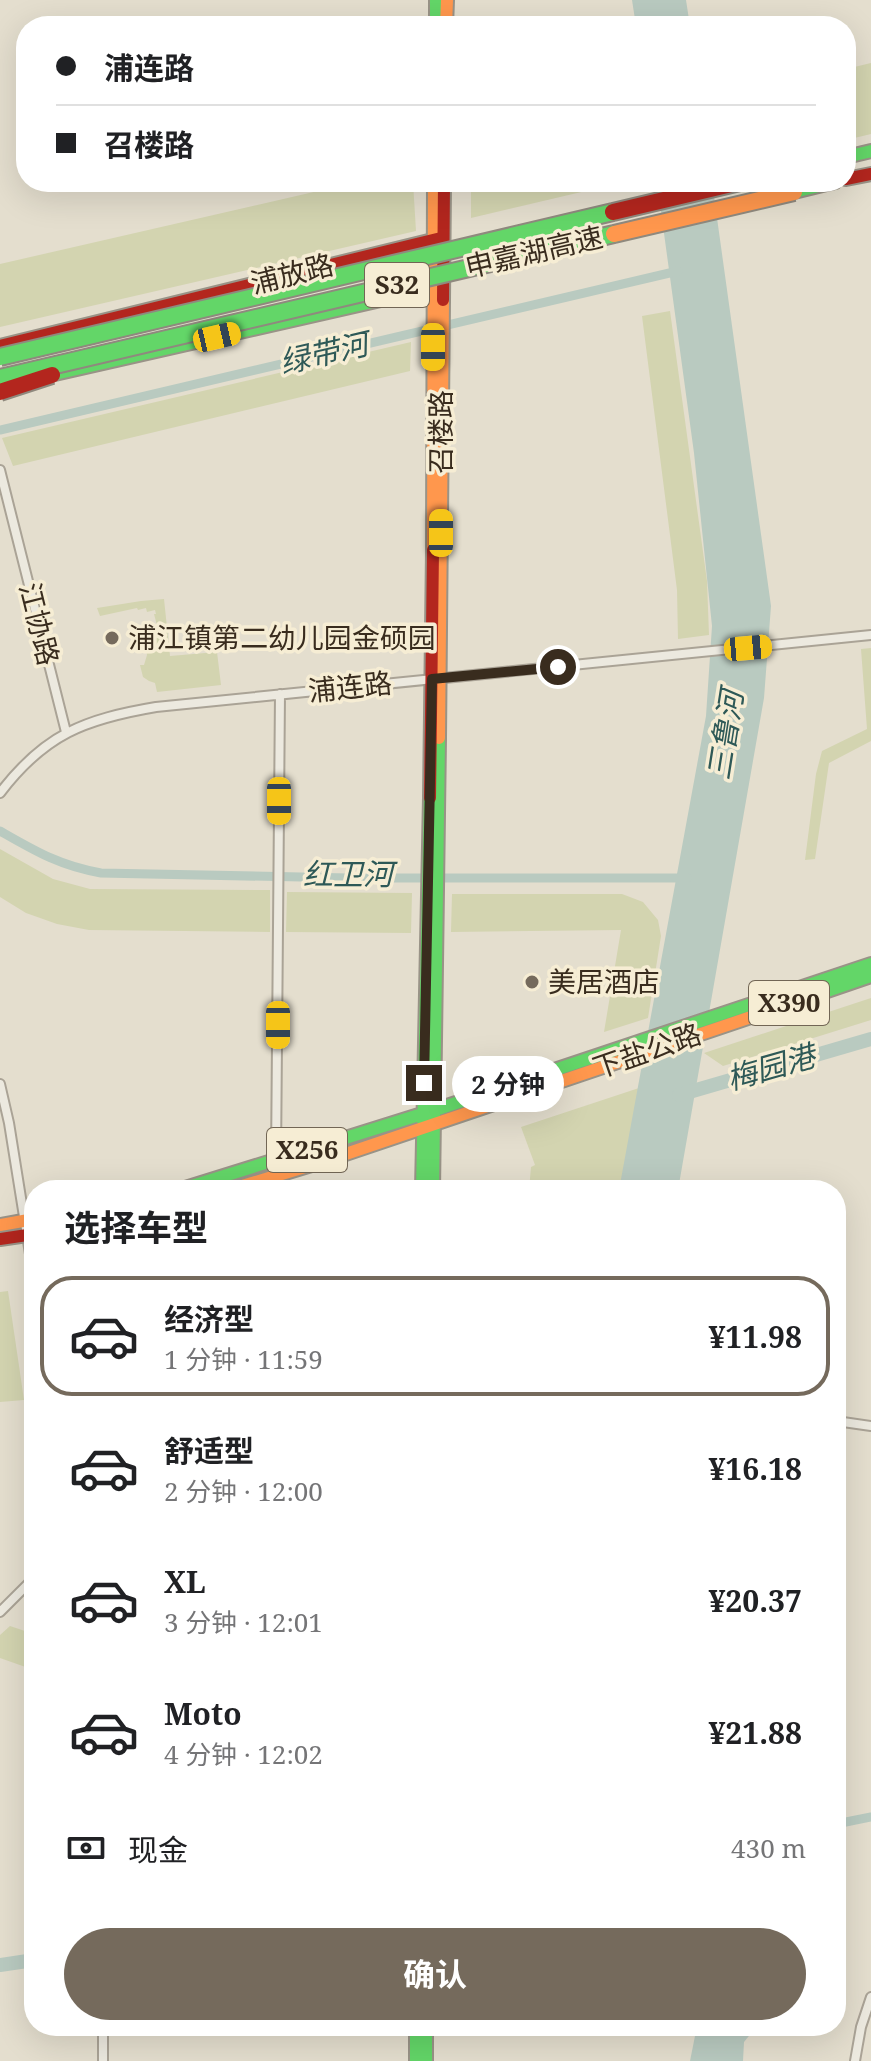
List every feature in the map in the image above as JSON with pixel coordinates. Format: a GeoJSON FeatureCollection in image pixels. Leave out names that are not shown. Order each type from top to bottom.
{"type":"FeatureCollection","features":[{"type":"Feature","properties":{"kind":"main road"},"geometry":{"type":"LineString","coordinates":[[435,192],[439,238]]}},
{"type":"Feature","properties":{"kind":"main road"},"geometry":{"type":"LineString","coordinates":[[0,389],[438,286],[443,192]]}},
{"type":"Feature","properties":{"kind":"main road","name":"申嘉湖高速"},"geometry":{"type":"LineString","coordinates":[[0,351],[28,350],[698,192]]}},
{"type":"Feature","properties":{"kind":"main road","name":"申嘉湖高速"},"geometry":{"type":"LineString","coordinates":[[0,378],[794,192]]}},
{"type":"Feature","properties":{"kind":"main road","name":"浦放路"},"geometry":{"type":"LineString","coordinates":[[0,351],[439,238]]}},
{"type":"Feature","properties":{"kind":"main road","name":"召楼路"},"geometry":{"type":"LineString","coordinates":[[429,1119],[438,286]]}},
{"type":"Feature","properties":{"kind":"main road"},"geometry":{"type":"LineString","coordinates":[[0,389],[76,368],[128,348]]}},
{"type":"Feature","properties":{"kind":"main road","name":"下盐公路"},"geometry":{"type":"LineString","coordinates":[[429,1119],[708,1024],[871,964]]}},
{"type":"Feature","properties":{"kind":"main road","name":"下盐公路"},"geometry":{"type":"LineString","coordinates":[[708,1024],[871,976]]}},
{"type":"Feature","properties":{"kind":"main road"},"geometry":{"type":"LineString","coordinates":[[423,1180],[429,1119]]}},
{"type":"Feature","properties":{"kind":"main road"},"geometry":{"type":"LineString","coordinates":[[429,1119],[432,1180]]}},
{"type":"Feature","properties":{"kind":"main road","name":"X256"},"geometry":{"type":"LineString","coordinates":[[210,1180],[276,1159],[429,1119]]}},
{"type":"Feature","properties":{"kind":"main road","name":"X256"},"geometry":{"type":"LineString","coordinates":[[262,1180],[328,1160],[429,1119]]}},
{"type":"Feature","properties":{"kind":"main road"},"geometry":{"type":"LineString","coordinates":[[0,1225],[24,1227]]}},
{"type":"Feature","properties":{"kind":"main road"},"geometry":{"type":"LineString","coordinates":[[0,1239],[24,1229]]}},
{"type":"Feature","properties":{"kind":"main road"},"geometry":{"type":"LineString","coordinates":[[416,2061],[420,2036]]}},
{"type":"Feature","properties":{"kind":"main road"},"geometry":{"type":"LineString","coordinates":[[422,2036],[426,2061]]}},
{"type":"Feature","properties":{"kind":"street","name":"江协路"},"geometry":{"type":"LineString","coordinates":[[0,470],[66,732]]}},
{"type":"Feature","properties":{"kind":"street","name":"浦连路"},"geometry":{"type":"LineString","coordinates":[[0,793],[30,759],[66,732],[120,713],[871,635]]}},
{"type":"Feature","properties":{"kind":"street"},"geometry":{"type":"LineString","coordinates":[[276,1159],[280,694]]}},
{"type":"Feature","properties":{"kind":"street"},"geometry":{"type":"LineString","coordinates":[[0,1084],[24,1197]]}},
{"type":"Feature","properties":{"kind":"street"},"geometry":{"type":"LineString","coordinates":[[846,1422],[871,1426]]}},
{"type":"Feature","properties":{"kind":"street"},"geometry":{"type":"LineString","coordinates":[[0,1612],[24,1588]]}},
{"type":"Feature","properties":{"kind":"street"},"geometry":{"type":"LineString","coordinates":[[855,2061],[861,2027],[871,1997]]}},
{"type":"Feature","properties":{"kind":"street"},"geometry":{"type":"LineString","coordinates":[[103,2036],[103,2061]]}},
{"type":"Feature","properties":{"kind":"green space"},"geometry":{"type":"Polygon","coordinates":[[[871,63],[871,134],[856,138],[856,67],[871,63]]]}},
{"type":"Feature","properties":{"kind":"green space"},"geometry":{"type":"Polygon","coordinates":[[[313,192],[414,192],[416,231],[0,327],[0,264],[313,192]]]}},
{"type":"Feature","properties":{"kind":"green space"},"geometry":{"type":"Polygon","coordinates":[[[471,192],[582,192],[471,218],[471,192]]]}},
{"type":"Feature","properties":{"kind":"green space"},"geometry":{"type":"Polygon","coordinates":[[[670,311],[707,581],[709,635],[678,639],[677,590],[642,316],[670,311]]]}},
{"type":"Feature","properties":{"kind":"green space"},"geometry":{"type":"Polygon","coordinates":[[[411,342],[410,371],[13,466],[2,438],[411,342]]]}},
{"type":"Feature","properties":{"kind":"green space"},"geometry":{"type":"Polygon","coordinates":[[[164,599],[170,656],[217,652],[221,685],[157,692],[155,683],[143,677],[140,665],[144,665],[147,655],[145,641],[160,637],[155,610],[147,612],[146,608],[137,608],[100,616],[97,608],[164,599]]]}},
{"type":"Feature","properties":{"kind":"green space"},"geometry":{"type":"Polygon","coordinates":[[[871,648],[871,741],[829,763],[815,859],[805,860],[822,751],[867,729],[861,649],[871,648]]]}},
{"type":"Feature","properties":{"kind":"green space"},"geometry":{"type":"Polygon","coordinates":[[[0,849],[53,879],[90,889],[270,890],[270,932],[89,930],[57,924],[26,913],[0,897],[0,849]]]}},
{"type":"Feature","properties":{"kind":"green space"},"geometry":{"type":"Polygon","coordinates":[[[287,892],[412,893],[411,933],[286,932],[287,892]]]}},
{"type":"Feature","properties":{"kind":"green space"},"geometry":{"type":"Polygon","coordinates":[[[452,894],[622,894],[643,902],[658,920],[661,936],[648,1018],[604,1032],[621,930],[451,932],[452,894]]]}},
{"type":"Feature","properties":{"kind":"green space"},"geometry":{"type":"Polygon","coordinates":[[[871,998],[871,1020],[723,1066],[704,1053],[871,998]]]}},
{"type":"Feature","properties":{"kind":"green space"},"geometry":{"type":"Polygon","coordinates":[[[639,1088],[645,1180],[530,1180],[531,1167],[535,1165],[521,1127],[639,1088]]]}},
{"type":"Feature","properties":{"kind":"green space"},"geometry":{"type":"Polygon","coordinates":[[[8,1291],[24,1400],[0,1402],[0,1292],[8,1291]]]}},
{"type":"Feature","properties":{"kind":"green space"},"geometry":{"type":"Polygon","coordinates":[[[10,1626],[24,1631],[24,1666],[0,1658],[0,1635],[10,1626]]]}},
{"type":"Feature","properties":{"kind":"water"},"geometry":{"type":"Polygon","coordinates":[[[632,0],[686,0],[688,16],[634,16],[632,0]]]}},
{"type":"Feature","properties":{"kind":"water","name":"三鲁河"},"geometry":{"type":"Polygon","coordinates":[[[658,192],[713,192],[771,606],[764,698],[680,1180],[621,1180],[706,716],[712,626],[694,453],[658,192]]]}},
{"type":"Feature","properties":{"kind":"water"},"geometry":{"type":"Polygon","coordinates":[[[695,2036],[749,2036],[744,2042],[743,2061],[690,2061],[695,2036]]]}},
{"type":"Feature","properties":{"kind":"waterway","name":"绿带河"},"geometry":{"type":"LineString","coordinates":[[0,430],[678,271]]}},
{"type":"Feature","properties":{"kind":"waterway","name":"红卫河"},"geometry":{"type":"LineString","coordinates":[[0,831],[60,862],[101,873],[349,878],[687,878]]}},
{"type":"Feature","properties":{"kind":"waterway","name":"梅园港"},"geometry":{"type":"LineString","coordinates":[[679,1095],[871,1039]]}},
{"type":"Feature","properties":{"kind":"waterway"},"geometry":{"type":"LineString","coordinates":[[846,1822],[871,1817]]}},
{"type":"Feature","properties":{"kind":"waterway"},"geometry":{"type":"LineString","coordinates":[[0,1965],[24,1961]]}},
{"type":"Feature","properties":{"kind":"traffic: fast"},"geometry":{"type":"LineString","coordinates":[[436,0],[436,16]]}},
{"type":"Feature","properties":{"kind":"traffic: fast"},"geometry":{"type":"LineString","coordinates":[[856,155],[871,151]]}},
{"type":"Feature","properties":{"kind":"traffic: fast"},"geometry":{"type":"LineString","coordinates":[[0,357],[613,212]]}},
{"type":"Feature","properties":{"kind":"traffic: fast"},"geometry":{"type":"LineString","coordinates":[[0,378],[614,234]]}},
{"type":"Feature","properties":{"kind":"traffic: fast"},"geometry":{"type":"LineString","coordinates":[[46,376],[438,287]]}},
{"type":"Feature","properties":{"kind":"traffic: fast"},"geometry":{"type":"LineString","coordinates":[[433,1180],[439,738]]}},
{"type":"Feature","properties":{"kind":"traffic: fast"},"geometry":{"type":"LineString","coordinates":[[422,1180],[430,798]]}},
{"type":"Feature","properties":{"kind":"traffic: fast"},"geometry":{"type":"LineString","coordinates":[[211,1180],[435,1110],[871,964]]}},
{"type":"Feature","properties":{"kind":"traffic: fast"},"geometry":{"type":"LineString","coordinates":[[766,1012],[871,976]]}},
{"type":"Feature","properties":{"kind":"traffic: fast"},"geometry":{"type":"LineString","coordinates":[[416,2036],[416,2061]]}},
{"type":"Feature","properties":{"kind":"traffic: fast"},"geometry":{"type":"LineString","coordinates":[[426,2036],[426,2061]]}},
{"type":"Feature","properties":{"kind":"traffic: slow"},"geometry":{"type":"LineString","coordinates":[[446,16],[447,0]]}},
{"type":"Feature","properties":{"kind":"traffic: slow"},"geometry":{"type":"LineString","coordinates":[[433,550],[434,192]]}},
{"type":"Feature","properties":{"kind":"traffic: slow"},"geometry":{"type":"LineString","coordinates":[[614,234],[794,192]]}},
{"type":"Feature","properties":{"kind":"traffic: slow"},"geometry":{"type":"LineString","coordinates":[[439,738],[443,300]]}},
{"type":"Feature","properties":{"kind":"traffic: slow"},"geometry":{"type":"LineString","coordinates":[[262,1180],[766,1012]]}},
{"type":"Feature","properties":{"kind":"traffic: slow"},"geometry":{"type":"LineString","coordinates":[[0,1225],[24,1221]]}},
{"type":"Feature","properties":{"kind":"traffic: jam"},"geometry":{"type":"LineString","coordinates":[[856,177],[871,174]]}},
{"type":"Feature","properties":{"kind":"traffic: jam"},"geometry":{"type":"LineString","coordinates":[[443,300],[444,192]]}},
{"type":"Feature","properties":{"kind":"traffic: jam"},"geometry":{"type":"LineString","coordinates":[[613,212],[698,192]]}},
{"type":"Feature","properties":{"kind":"traffic: jam"},"geometry":{"type":"LineString","coordinates":[[0,346],[441,238]]}},
{"type":"Feature","properties":{"kind":"traffic: jam"},"geometry":{"type":"LineString","coordinates":[[0,392],[52,375]]}},
{"type":"Feature","properties":{"kind":"traffic: jam"},"geometry":{"type":"LineString","coordinates":[[430,798],[433,550]]}},
{"type":"Feature","properties":{"kind":"traffic: jam"},"geometry":{"type":"LineString","coordinates":[[0,1239],[24,1235]]}},
{"type":"Feature","properties":{"kind":"place","name":"浦江镇第二幼儿园金硕园"},"geometry":{"type":"Point","coordinates":[112,638]}},
{"type":"Feature","properties":{"kind":"place","name":"美居酒店"},"geometry":{"type":"Point","coordinates":[532,982]}},
{"type":"Feature","properties":{"kind":"route"},"geometry":{"type":"LineString","coordinates":[[424,1083],[432,679],[558,667]]}}]}
